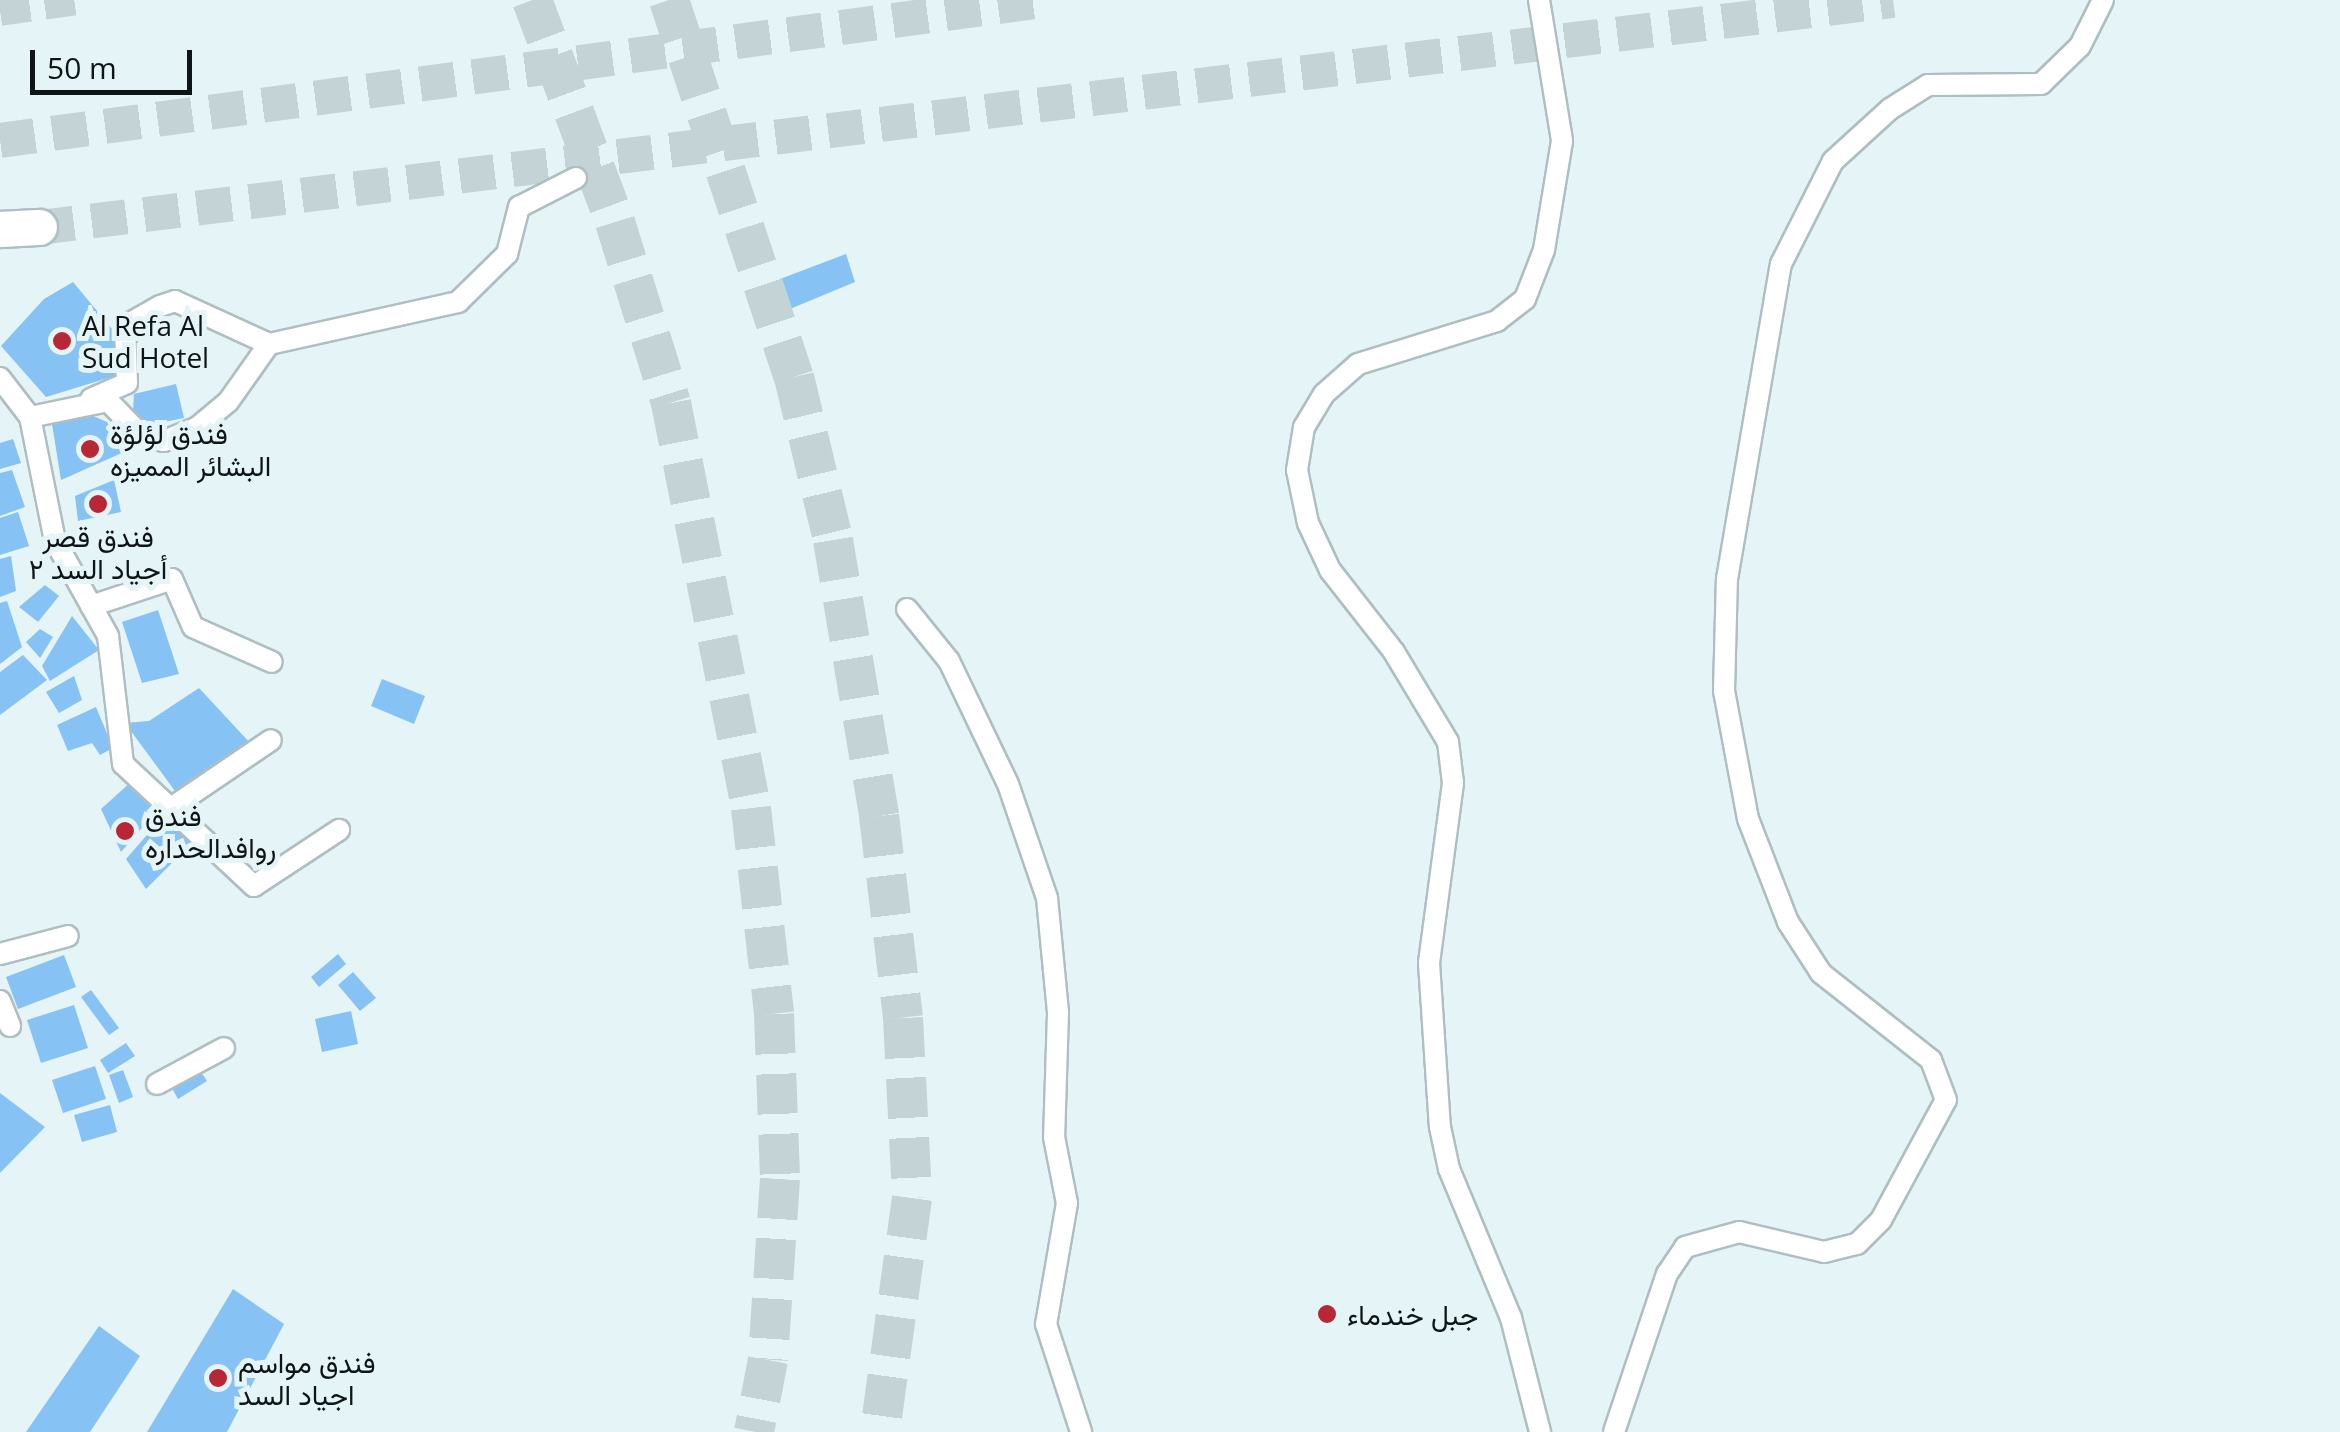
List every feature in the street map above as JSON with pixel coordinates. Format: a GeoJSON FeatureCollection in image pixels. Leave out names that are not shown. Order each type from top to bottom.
{"type":"FeatureCollection","features":[{"type":"Feature","properties":{"kind":"highway"},"geometry":{"type":"LineString","coordinates":[[0,229],[39,227]]}},
{"type":"Feature","properties":{"kind":"street"},"geometry":{"type":"LineString","coordinates":[[1538,0],[1562,141],[1544,250],[1525,298],[1497,321],[1358,364],[1324,394],[1304,427],[1298,470],[1308,524],[1330,570],[1394,652],[1448,742],[1452,782],[1430,963],[1440,1127],[1511,1318],[1540,1432]]}},
{"type":"Feature","properties":{"kind":"street"},"geometry":{"type":"LineString","coordinates":[[1614,1432],[1667,1274],[1685,1247],[1740,1232],[1824,1252],[1858,1244],[1882,1220],[1946,1100],[1931,1060],[1822,973],[1788,922],[1748,819],[1724,692],[1727,578],[1780,264],[1833,161],[1890,109],[1928,85],[2040,84],[2080,46],[2102,0]]}},
{"type":"Feature","properties":{"kind":"street"},"geometry":{"type":"LineString","coordinates":[[30,418],[85,402],[127,383],[125,326],[175,301],[269,344],[458,302],[507,254],[519,207],[576,178]]}},
{"type":"Feature","properties":{"kind":"street"},"geometry":{"type":"LineString","coordinates":[[85,402],[108,402],[143,437],[164,441],[228,402],[269,344]]}},
{"type":"Feature","properties":{"kind":"street"},"geometry":{"type":"LineString","coordinates":[[0,378],[30,418],[55,541],[108,636],[123,764],[174,806],[254,886],[338,830]]}},
{"type":"Feature","properties":{"kind":"street"},"geometry":{"type":"LineString","coordinates":[[91,606],[172,580],[192,627],[272,662]]}},
{"type":"Feature","properties":{"kind":"street"},"geometry":{"type":"LineString","coordinates":[[907,609],[949,661],[1008,784],[1047,898],[1058,1013],[1054,1137],[1067,1203],[1046,1324],[1081,1432]]}},
{"type":"Feature","properties":{"kind":"street"},"geometry":{"type":"LineString","coordinates":[[174,806],[271,740]]}},
{"type":"Feature","properties":{"kind":"street"},"geometry":{"type":"LineString","coordinates":[[0,954],[68,936]]}},
{"type":"Feature","properties":{"kind":"street"},"geometry":{"type":"LineString","coordinates":[[0,1000],[10,1026]]}},
{"type":"Feature","properties":{"kind":"street"},"geometry":{"type":"LineString","coordinates":[[157,1084],[224,1048]]}},
{"type":"Feature","properties":{"kind":"building"},"geometry":{"type":"Polygon","coordinates":[[[846,254],[855,282],[790,309],[780,279],[846,254]]]}},
{"type":"Feature","properties":{"kind":"building","name":"Al Refa Al Sud Hotel"},"geometry":{"type":"Polygon","coordinates":[[[73,282],[117,335],[118,375],[46,397],[1,346],[44,299],[73,282]]]}},
{"type":"Feature","properties":{"kind":"building"},"geometry":{"type":"Polygon","coordinates":[[[176,384],[184,418],[149,425],[133,411],[134,394],[176,384]]]}},
{"type":"Feature","properties":{"kind":"building","name":"فندق لؤلؤة البشائر المميزه"},"geometry":{"type":"Polygon","coordinates":[[[91,415],[107,422],[124,452],[61,480],[52,424],[91,415]]]}},
{"type":"Feature","properties":{"kind":"building"},"geometry":{"type":"Polygon","coordinates":[[[13,439],[21,463],[0,469],[0,443],[13,439]]]}},
{"type":"Feature","properties":{"kind":"building"},"geometry":{"type":"Polygon","coordinates":[[[12,470],[25,507],[0,516],[0,473],[12,470]]]}},
{"type":"Feature","properties":{"kind":"building","name":"فندق قصر أجياد السد ٢"},"geometry":{"type":"Polygon","coordinates":[[[114,480],[121,512],[78,521],[75,496],[114,480]]]}},
{"type":"Feature","properties":{"kind":"building"},"geometry":{"type":"Polygon","coordinates":[[[18,512],[29,546],[0,555],[0,518],[18,512]]]}},
{"type":"Feature","properties":{"kind":"building"},"geometry":{"type":"Polygon","coordinates":[[[11,556],[16,591],[0,597],[0,559],[11,556]]]}},
{"type":"Feature","properties":{"kind":"building"},"geometry":{"type":"Polygon","coordinates":[[[45,585],[59,596],[38,622],[19,607],[45,585]]]}},
{"type":"Feature","properties":{"kind":"building"},"geometry":{"type":"Polygon","coordinates":[[[7,601],[22,647],[0,664],[0,603],[7,601]]]}},
{"type":"Feature","properties":{"kind":"building"},"geometry":{"type":"Polygon","coordinates":[[[158,610],[179,674],[142,683],[122,622],[158,610]]]}},
{"type":"Feature","properties":{"kind":"building"},"geometry":{"type":"Polygon","coordinates":[[[72,616],[99,650],[50,681],[42,666],[72,616]]]}},
{"type":"Feature","properties":{"kind":"building"},"geometry":{"type":"Polygon","coordinates":[[[40,629],[53,637],[40,658],[26,642],[40,629]]]}},
{"type":"Feature","properties":{"kind":"building"},"geometry":{"type":"Polygon","coordinates":[[[23,655],[47,680],[0,715],[0,672],[23,655]]]}},
{"type":"Feature","properties":{"kind":"building"},"geometry":{"type":"Polygon","coordinates":[[[74,676],[82,700],[59,713],[46,692],[74,676]]]}},
{"type":"Feature","properties":{"kind":"building"},"geometry":{"type":"Polygon","coordinates":[[[382,679],[425,696],[414,724],[371,706],[382,679]]]}},
{"type":"Feature","properties":{"kind":"building"},"geometry":{"type":"Polygon","coordinates":[[[199,688],[251,744],[175,791],[125,723],[149,721],[199,688]]]}},
{"type":"Feature","properties":{"kind":"building"},"geometry":{"type":"Polygon","coordinates":[[[96,707],[113,748],[100,755],[92,743],[68,751],[57,725],[96,707]]]}},
{"type":"Feature","properties":{"kind":"building","name":"فندق روافدالحدارہ"},"geometry":{"type":"Polygon","coordinates":[[[132,781],[159,808],[121,852],[101,809],[132,781]]]}},
{"type":"Feature","properties":{"kind":"building"},"geometry":{"type":"Polygon","coordinates":[[[167,812],[193,842],[146,889],[126,859],[167,812]]]}},
{"type":"Feature","properties":{"kind":"building"},"geometry":{"type":"Polygon","coordinates":[[[338,954],[346,964],[319,987],[311,977],[338,954]]]}},
{"type":"Feature","properties":{"kind":"building"},"geometry":{"type":"Polygon","coordinates":[[[64,955],[76,987],[18,1009],[6,977],[64,955]]]}},
{"type":"Feature","properties":{"kind":"building"},"geometry":{"type":"Polygon","coordinates":[[[353,972],[376,998],[360,1011],[338,985],[353,972]]]}},
{"type":"Feature","properties":{"kind":"building"},"geometry":{"type":"Polygon","coordinates":[[[91,990],[119,1028],[109,1035],[81,997],[91,990]]]}},
{"type":"Feature","properties":{"kind":"building"},"geometry":{"type":"Polygon","coordinates":[[[74,1005],[88,1048],[41,1063],[27,1020],[74,1005]]]}},
{"type":"Feature","properties":{"kind":"building"},"geometry":{"type":"Polygon","coordinates":[[[351,1011],[358,1044],[322,1052],[315,1019],[351,1011]]]}},
{"type":"Feature","properties":{"kind":"building"},"geometry":{"type":"Polygon","coordinates":[[[126,1043],[135,1056],[108,1073],[100,1060],[126,1043]]]}},
{"type":"Feature","properties":{"kind":"building"},"geometry":{"type":"Polygon","coordinates":[[[95,1066],[106,1099],[63,1113],[52,1080],[95,1066]]]}},
{"type":"Feature","properties":{"kind":"building"},"geometry":{"type":"Polygon","coordinates":[[[197,1066],[207,1081],[178,1099],[169,1083],[197,1066]]]}},
{"type":"Feature","properties":{"kind":"building"},"geometry":{"type":"Polygon","coordinates":[[[123,1070],[133,1097],[119,1103],[109,1075],[123,1070]]]}},
{"type":"Feature","properties":{"kind":"building"},"geometry":{"type":"Polygon","coordinates":[[[0,1093],[45,1127],[0,1173],[0,1093]]]}},
{"type":"Feature","properties":{"kind":"building"},"geometry":{"type":"Polygon","coordinates":[[[110,1105],[117,1132],[82,1142],[74,1115],[110,1105]]]}},
{"type":"Feature","properties":{"kind":"building","name":"فندق مواسم اجياد السد"},"geometry":{"type":"Polygon","coordinates":[[[233,1289],[284,1324],[227,1432],[147,1432],[233,1289]]]}},
{"type":"Feature","properties":{"kind":"building"},"geometry":{"type":"Polygon","coordinates":[[[99,1326],[140,1356],[90,1432],[26,1432],[99,1326]]]}},
{"type":"Feature","properties":{"kind":"tunnel"},"geometry":{"type":"LineString","coordinates":[[0,11],[78,0]]}},
{"type":"Feature","properties":{"kind":"tunnel"},"geometry":{"type":"LineString","coordinates":[[532,0],[615,222],[671,403],[751,808],[774,1014],[780,1179],[768,1360],[754,1432]]}},
{"type":"Feature","properties":{"kind":"tunnel"},"geometry":{"type":"LineString","coordinates":[[669,0],[794,377],[833,540],[879,816],[903,1018],[912,1198],[880,1432]]}},
{"type":"Feature","properties":{"kind":"tunnel"},"geometry":{"type":"LineString","coordinates":[[0,140],[1043,0]]}},
{"type":"Feature","properties":{"kind":"tunnel"},"geometry":{"type":"LineString","coordinates":[[39,227],[1893,0]]}},
{"type":"Feature","properties":{"kind":"place","name":"Al Refa Al Sud Hotel"},"geometry":{"type":"Point","coordinates":[62,341]}},
{"type":"Feature","properties":{"kind":"place","name":"فندق لؤلؤة البشائر المميزه"},"geometry":{"type":"Point","coordinates":[90,449]}},
{"type":"Feature","properties":{"kind":"place","name":"فندق قصر أجياد السد ٢"},"geometry":{"type":"Point","coordinates":[98,504]}},
{"type":"Feature","properties":{"kind":"place","name":"فندق روافدالحدارہ"},"geometry":{"type":"Point","coordinates":[125,831]}},
{"type":"Feature","properties":{"kind":"place","name":"جبل خندماء"},"geometry":{"type":"Point","coordinates":[1327,1314]}},
{"type":"Feature","properties":{"kind":"place","name":"فندق مواسم اجياد السد"},"geometry":{"type":"Point","coordinates":[218,1378]}}]}
